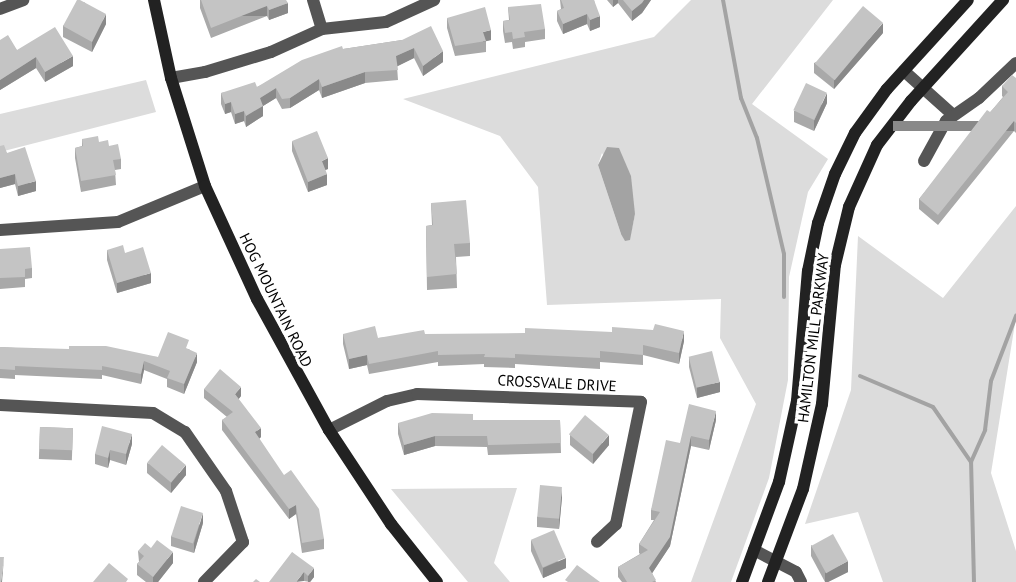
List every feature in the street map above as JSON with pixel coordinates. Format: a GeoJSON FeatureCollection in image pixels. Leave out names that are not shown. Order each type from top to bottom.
{"type":"FeatureCollection","features":[{"type":"Feature","properties":{"kind":"street"},"geometry":{"type":"LineString","coordinates":[[0,9],[23,0]]}},
{"type":"Feature","properties":{"kind":"street","name":"HOG MOUNTAIN ROAD"},"geometry":{"type":"LineString","coordinates":[[154,0],[171,78],[205,186],[292,369],[391,524],[437,582]]}},
{"type":"Feature","properties":{"kind":"street"},"geometry":{"type":"LineString","coordinates":[[313,0],[322,29]]}},
{"type":"Feature","properties":{"kind":"street"},"geometry":{"type":"LineString","coordinates":[[171,78],[205,72],[271,52],[322,29],[386,22],[434,0]]}},
{"type":"Feature","properties":{"kind":"street","name":"HAMILTON MILL PARKWAY"},"geometry":{"type":"LineString","coordinates":[[742,582],[779,482],[797,401],[808,271],[818,223],[835,174],[855,133],[903,71],[968,0]]}},
{"type":"Feature","properties":{"kind":"street","name":"HAMILTON MILL PARKWAY"},"geometry":{"type":"LineString","coordinates":[[768,582],[803,489],[822,404],[835,265],[849,207],[877,145],[923,88],[1003,0]]}},
{"type":"Feature","properties":{"kind":"street"},"geometry":{"type":"LineString","coordinates":[[924,161],[933,139],[953,116],[979,98],[1016,63]]}},
{"type":"Feature","properties":{"kind":"street"},"geometry":{"type":"LineString","coordinates":[[903,71],[953,116]]}},
{"type":"Feature","properties":{"kind":"street"},"geometry":{"type":"LineString","coordinates":[[0,230],[117,222],[205,186]]}},
{"type":"Feature","properties":{"kind":"street","name":"CROSSVALE DRIVE"},"geometry":{"type":"LineString","coordinates":[[329,430],[387,401],[417,394],[641,402],[616,524],[597,542]]}},
{"type":"Feature","properties":{"kind":"street"},"geometry":{"type":"LineString","coordinates":[[0,405],[153,413],[185,432],[226,491],[243,542],[204,582]]}},
{"type":"Feature","properties":{"kind":"street"},"geometry":{"type":"LineString","coordinates":[[754,550],[796,572],[801,582]]}},
{"type":"Feature","properties":{"kind":"shaded area"},"geometry":{"type":"Polygon","coordinates":[[[691,0],[833,0],[752,104],[828,159],[808,192],[789,277],[788,380],[769,478],[731,582],[691,582],[756,404],[720,338],[721,299],[547,305],[538,187],[500,136],[403,99],[654,37],[691,0]],[[602,153],[598,165],[621,234],[631,233],[635,214],[602,153]]]}},
{"type":"Feature","properties":{"kind":"shaded area"},"geometry":{"type":"Polygon","coordinates":[[[146,80],[156,112],[0,152],[0,114],[146,80]]]}},
{"type":"Feature","properties":{"kind":"shaded area"},"geometry":{"type":"Polygon","coordinates":[[[607,147],[619,148],[631,176],[635,214],[630,240],[625,241],[621,234],[598,165],[607,147]]]}},
{"type":"Feature","properties":{"kind":"shaded area"},"geometry":{"type":"Polygon","coordinates":[[[1016,206],[1016,317],[991,473],[1016,551],[1016,582],[883,582],[858,512],[805,524],[851,390],[858,236],[943,298],[1016,206]]]}},
{"type":"Feature","properties":{"kind":"shaded area"},"geometry":{"type":"Polygon","coordinates":[[[517,488],[494,563],[510,582],[468,582],[391,489],[517,488]]]}},
{"type":"Feature","properties":{"kind":"building"},"geometry":{"type":"Polygon","coordinates":[[[77,0],[106,14],[92,42],[63,26],[77,0]]]}},
{"type":"Feature","properties":{"kind":"building"},"geometry":{"type":"Polygon","coordinates":[[[201,0],[286,0],[288,3],[269,10],[267,6],[211,28],[201,0]]]}},
{"type":"Feature","properties":{"kind":"building"},"geometry":{"type":"Polygon","coordinates":[[[561,0],[594,0],[600,16],[590,20],[587,14],[563,24],[557,11],[564,8],[561,0]]]}},
{"type":"Feature","properties":{"kind":"building"},"geometry":{"type":"Polygon","coordinates":[[[623,0],[644,0],[632,11],[623,0]]]}},
{"type":"Feature","properties":{"kind":"building"},"geometry":{"type":"Polygon","coordinates":[[[541,4],[545,29],[524,32],[525,37],[513,39],[512,32],[505,33],[503,21],[510,20],[508,7],[541,4]]]}},
{"type":"Feature","properties":{"kind":"building"},"geometry":{"type":"Polygon","coordinates":[[[863,6],[883,23],[835,80],[815,63],[863,6]]]}},
{"type":"Feature","properties":{"kind":"building"},"geometry":{"type":"Polygon","coordinates":[[[485,7],[491,30],[483,32],[486,41],[455,46],[447,18],[485,7]]]}},
{"type":"Feature","properties":{"kind":"building"},"geometry":{"type":"Polygon","coordinates":[[[431,26],[443,51],[423,66],[414,48],[396,56],[398,70],[365,72],[322,87],[319,79],[290,98],[282,99],[276,88],[260,98],[263,106],[246,116],[244,111],[235,114],[231,102],[225,104],[221,93],[255,82],[257,87],[302,60],[342,46],[343,49],[402,40],[431,26]]]}},
{"type":"Feature","properties":{"kind":"building"},"geometry":{"type":"Polygon","coordinates":[[[55,27],[73,56],[45,72],[36,57],[0,80],[0,40],[8,35],[17,50],[55,27]]]}},
{"type":"Feature","properties":{"kind":"building"},"geometry":{"type":"Polygon","coordinates":[[[1012,75],[1016,78],[1016,123],[1014,121],[938,215],[919,199],[987,110],[990,112],[1008,92],[1002,86],[1012,75]]]}},
{"type":"Feature","properties":{"kind":"building"},"geometry":{"type":"Polygon","coordinates":[[[806,83],[827,93],[814,120],[793,110],[806,83]]]}},
{"type":"Feature","properties":{"kind":"building"},"geometry":{"type":"Polygon","coordinates":[[[317,131],[328,158],[322,161],[327,174],[308,182],[292,141],[317,131]]]}},
{"type":"Feature","properties":{"kind":"building"},"geometry":{"type":"Polygon","coordinates":[[[98,136],[99,142],[108,140],[109,146],[118,144],[121,159],[113,160],[116,175],[81,181],[75,148],[83,146],[82,139],[98,136]]]}},
{"type":"Feature","properties":{"kind":"building"},"geometry":{"type":"Polygon","coordinates":[[[4,145],[7,153],[25,147],[36,181],[18,186],[15,174],[0,178],[0,146],[4,145]]]}},
{"type":"Feature","properties":{"kind":"building"},"geometry":{"type":"Polygon","coordinates":[[[466,200],[470,243],[454,244],[457,274],[427,277],[426,226],[433,225],[431,203],[466,200]]]}},
{"type":"Feature","properties":{"kind":"building"},"geometry":{"type":"Polygon","coordinates":[[[123,245],[125,253],[143,247],[151,273],[117,283],[107,250],[123,245]]]}},
{"type":"Feature","properties":{"kind":"building"},"geometry":{"type":"Polygon","coordinates":[[[30,247],[32,268],[25,269],[25,277],[0,278],[0,249],[30,247]]]}},
{"type":"Feature","properties":{"kind":"building"},"geometry":{"type":"Polygon","coordinates":[[[655,324],[684,331],[679,353],[643,345],[643,355],[600,351],[600,358],[515,354],[515,358],[484,357],[485,354],[438,355],[438,351],[369,364],[367,355],[349,359],[343,334],[375,326],[378,338],[424,330],[425,334],[525,333],[525,328],[612,332],[612,327],[653,330],[655,324]]]}},
{"type":"Feature","properties":{"kind":"building"},"geometry":{"type":"Polygon","coordinates":[[[168,332],[189,340],[186,348],[197,353],[184,384],[167,378],[170,371],[144,361],[141,374],[102,366],[102,370],[15,366],[15,370],[0,369],[0,347],[69,349],[69,346],[106,346],[158,357],[168,332]]]}},
{"type":"Feature","properties":{"kind":"building"},"geometry":{"type":"Polygon","coordinates":[[[712,351],[720,382],[696,388],[689,357],[712,351]]]}},
{"type":"Feature","properties":{"kind":"building"},"geometry":{"type":"Polygon","coordinates":[[[220,369],[241,387],[235,394],[261,428],[255,432],[284,475],[291,470],[319,509],[324,539],[302,543],[296,505],[289,509],[222,420],[233,412],[204,389],[220,369]]]}},
{"type":"Feature","properties":{"kind":"building"},"geometry":{"type":"Polygon","coordinates":[[[689,404],[716,411],[709,440],[691,436],[670,537],[649,568],[656,580],[627,582],[618,567],[648,550],[639,544],[660,512],[651,510],[666,440],[680,443],[689,404]]]}},
{"type":"Feature","properties":{"kind":"building"},"geometry":{"type":"Polygon","coordinates":[[[432,413],[473,414],[473,420],[560,420],[561,443],[488,445],[487,436],[435,436],[404,445],[398,423],[432,413]]]}},
{"type":"Feature","properties":{"kind":"building"},"geometry":{"type":"Polygon","coordinates":[[[585,415],[609,435],[593,454],[569,434],[585,415]]]}},
{"type":"Feature","properties":{"kind":"building"},"geometry":{"type":"Polygon","coordinates":[[[102,426],[132,434],[126,454],[110,450],[108,458],[95,454],[102,426]]]}},
{"type":"Feature","properties":{"kind":"building"},"geometry":{"type":"Polygon","coordinates":[[[40,427],[73,428],[72,450],[39,449],[40,427]]]}},
{"type":"Feature","properties":{"kind":"building"},"geometry":{"type":"Polygon","coordinates":[[[162,445],[186,465],[171,483],[147,463],[162,445]]]}},
{"type":"Feature","properties":{"kind":"building"},"geometry":{"type":"Polygon","coordinates":[[[540,485],[562,487],[559,519],[537,517],[540,485]]]}},
{"type":"Feature","properties":{"kind":"building"},"geometry":{"type":"Polygon","coordinates":[[[181,506],[203,513],[193,544],[171,536],[181,506]]]}},
{"type":"Feature","properties":{"kind":"building"},"geometry":{"type":"Polygon","coordinates":[[[554,530],[566,558],[543,567],[531,540],[554,530]]]}},
{"type":"Feature","properties":{"kind":"building"},"geometry":{"type":"Polygon","coordinates":[[[833,534],[848,561],[826,573],[811,546],[833,534]]]}},
{"type":"Feature","properties":{"kind":"building"},"geometry":{"type":"Polygon","coordinates":[[[157,540],[173,552],[153,577],[137,564],[144,556],[138,551],[145,543],[151,548],[157,540]]]}},
{"type":"Feature","properties":{"kind":"building"},"geometry":{"type":"Polygon","coordinates":[[[292,552],[314,568],[308,576],[304,572],[296,582],[269,582],[292,552]]]}},
{"type":"Feature","properties":{"kind":"building"},"geometry":{"type":"Polygon","coordinates":[[[0,557],[4,557],[1,582],[0,582],[0,557]]]}},
{"type":"Feature","properties":{"kind":"building"},"geometry":{"type":"Polygon","coordinates":[[[109,563],[128,579],[126,582],[93,582],[109,563]]]}},
{"type":"Feature","properties":{"kind":"building"},"geometry":{"type":"Polygon","coordinates":[[[577,565],[600,582],[568,582],[565,580],[577,565]]]}},
{"type":"Feature","properties":{"kind":"waterway"},"geometry":{"type":"LineString","coordinates":[[723,0],[741,98],[757,138],[784,254],[784,297]]}},
{"type":"Feature","properties":{"kind":"waterway"},"geometry":{"type":"LineString","coordinates":[[974,582],[971,462],[985,430],[991,381],[1016,316]]}},
{"type":"Feature","properties":{"kind":"waterway"},"geometry":{"type":"LineString","coordinates":[[860,376],[933,407],[971,462]]}}]}
